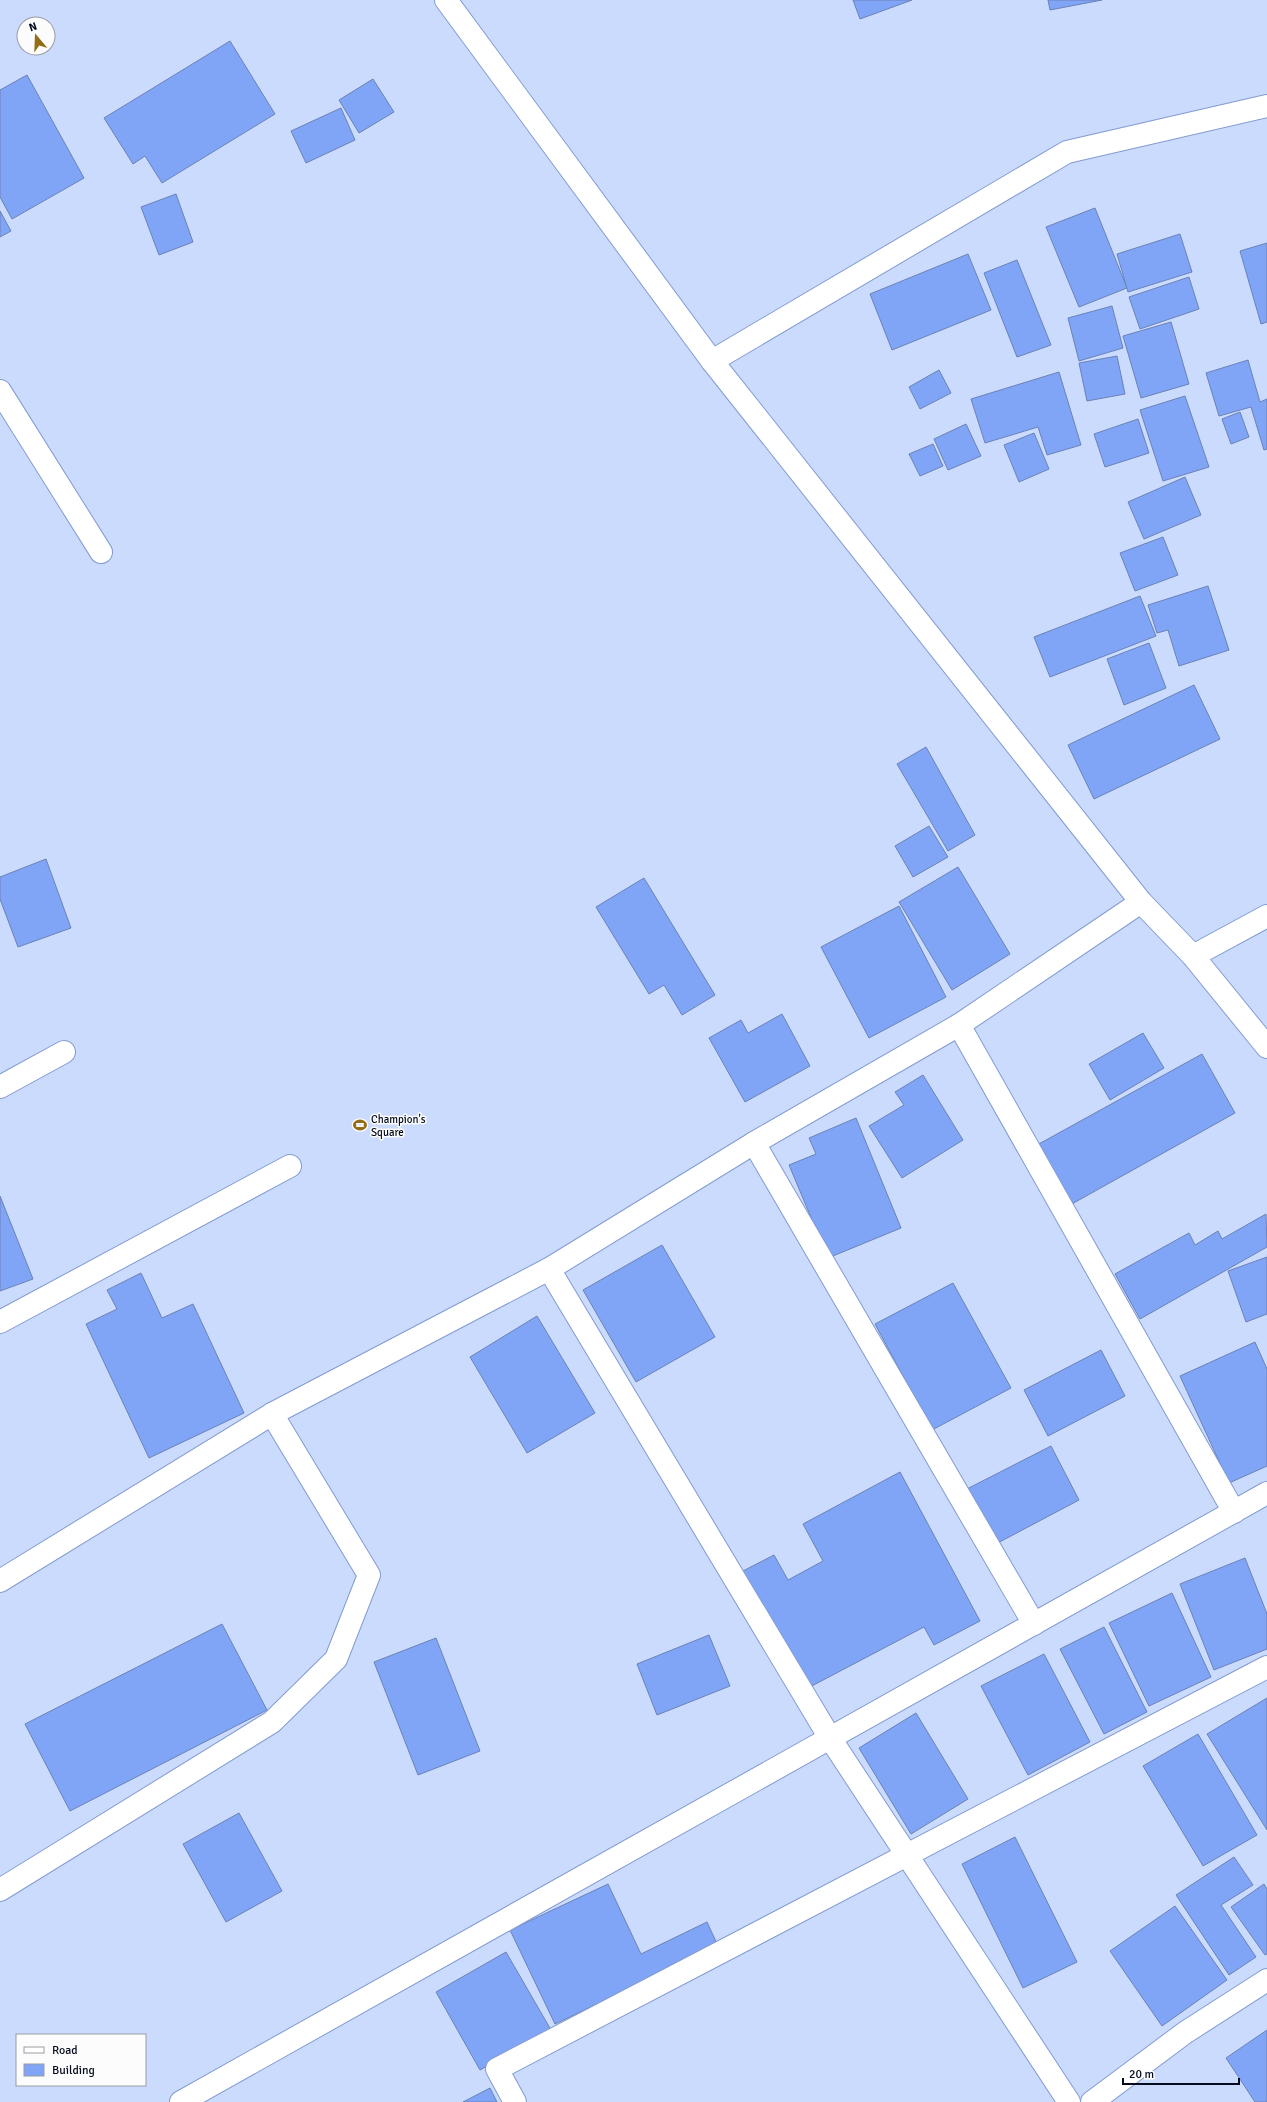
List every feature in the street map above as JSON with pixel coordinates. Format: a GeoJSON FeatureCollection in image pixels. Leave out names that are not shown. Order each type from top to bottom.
{"type":"FeatureCollection","features":[{"type":"Feature","properties":{"kind":"street"},"geometry":{"type":"LineString","coordinates":[[446,0],[712,361],[1141,902],[1193,956],[1267,1047]]}},
{"type":"Feature","properties":{"kind":"street"},"geometry":{"type":"LineString","coordinates":[[712,361],[1067,152],[1267,106]]}},
{"type":"Feature","properties":{"kind":"street"},"geometry":{"type":"LineString","coordinates":[[0,391],[101,552]]}},
{"type":"Feature","properties":{"kind":"street"},"geometry":{"type":"LineString","coordinates":[[0,1581],[272,1414],[549,1269],[754,1143],[959,1025],[1141,902]]}},
{"type":"Feature","properties":{"kind":"street"},"geometry":{"type":"LineString","coordinates":[[1193,956],[1267,916]]}},
{"type":"Feature","properties":{"kind":"street"},"geometry":{"type":"LineString","coordinates":[[959,1025],[1234,1512]]}},
{"type":"Feature","properties":{"kind":"street"},"geometry":{"type":"LineString","coordinates":[[0,1087],[64,1052]]}},
{"type":"Feature","properties":{"kind":"street"},"geometry":{"type":"LineString","coordinates":[[754,1143],[1034,1624]]}},
{"type":"Feature","properties":{"kind":"street"},"geometry":{"type":"LineString","coordinates":[[0,1322],[290,1166]]}},
{"type":"Feature","properties":{"kind":"street"},"geometry":{"type":"LineString","coordinates":[[549,1269],[830,1738],[1069,2102]]}},
{"type":"Feature","properties":{"kind":"street"},"geometry":{"type":"LineString","coordinates":[[0,1890],[272,1722],[336,1659],[369,1575],[272,1414]]}},
{"type":"Feature","properties":{"kind":"street"},"geometry":{"type":"LineString","coordinates":[[181,2102],[1267,1493]]}},
{"type":"Feature","properties":{"kind":"street"},"geometry":{"type":"LineString","coordinates":[[515,2102],[497,2069],[1267,1667]]}},
{"type":"Feature","properties":{"kind":"street"},"geometry":{"type":"LineString","coordinates":[[1092,2102],[1186,2032],[1267,1980]]}},
{"type":"Feature","properties":{"kind":"building"},"geometry":{"type":"Polygon","coordinates":[[[853,0],[912,0],[860,19],[853,0]]]}},
{"type":"Feature","properties":{"kind":"building"},"geometry":{"type":"Polygon","coordinates":[[[1048,0],[1102,0],[1050,10],[1048,0]]]}},
{"type":"Feature","properties":{"kind":"building"},"geometry":{"type":"Polygon","coordinates":[[[230,41],[275,114],[162,183],[145,156],[133,164],[104,118],[230,41]]]}},
{"type":"Feature","properties":{"kind":"building"},"geometry":{"type":"Polygon","coordinates":[[[27,75],[84,178],[12,219],[0,197],[0,90],[27,75]]]}},
{"type":"Feature","properties":{"kind":"building"},"geometry":{"type":"Polygon","coordinates":[[[373,79],[394,112],[359,133],[339,100],[373,79]]]}},
{"type":"Feature","properties":{"kind":"building"},"geometry":{"type":"Polygon","coordinates":[[[341,108],[355,140],[306,163],[291,131],[341,108]]]}},
{"type":"Feature","properties":{"kind":"building"},"geometry":{"type":"Polygon","coordinates":[[[176,194],[193,242],[159,255],[141,207],[176,194]]]}},
{"type":"Feature","properties":{"kind":"building"},"geometry":{"type":"Polygon","coordinates":[[[1095,208],[1127,288],[1079,307],[1046,227],[1095,208]]]}},
{"type":"Feature","properties":{"kind":"building"},"geometry":{"type":"Polygon","coordinates":[[[0,211],[11,231],[0,237],[0,211]]]}},
{"type":"Feature","properties":{"kind":"building"},"geometry":{"type":"Polygon","coordinates":[[[1180,234],[1192,272],[1128,292],[1117,254],[1180,234]]]}},
{"type":"Feature","properties":{"kind":"building"},"geometry":{"type":"Polygon","coordinates":[[[1267,243],[1267,322],[1261,324],[1240,251],[1267,243]]]}},
{"type":"Feature","properties":{"kind":"building"},"geometry":{"type":"Polygon","coordinates":[[[968,254],[991,310],[892,350],[870,294],[968,254]]]}},
{"type":"Feature","properties":{"kind":"building"},"geometry":{"type":"Polygon","coordinates":[[[1017,260],[1051,345],[1017,357],[984,273],[1017,260]]]}},
{"type":"Feature","properties":{"kind":"building"},"geometry":{"type":"Polygon","coordinates":[[[1189,277],[1199,309],[1140,329],[1129,297],[1189,277]]]}},
{"type":"Feature","properties":{"kind":"building"},"geometry":{"type":"Polygon","coordinates":[[[1112,306],[1123,348],[1079,361],[1068,318],[1112,306]]]}},
{"type":"Feature","properties":{"kind":"building"},"geometry":{"type":"Polygon","coordinates":[[[1171,322],[1189,384],[1141,398],[1123,336],[1171,322]]]}},
{"type":"Feature","properties":{"kind":"building"},"geometry":{"type":"Polygon","coordinates":[[[1117,356],[1125,394],[1087,401],[1079,363],[1117,356]]]}},
{"type":"Feature","properties":{"kind":"building"},"geometry":{"type":"Polygon","coordinates":[[[1248,360],[1260,402],[1267,399],[1267,449],[1264,450],[1251,407],[1219,416],[1206,373],[1248,360]]]}},
{"type":"Feature","properties":{"kind":"building"},"geometry":{"type":"Polygon","coordinates":[[[939,370],[951,393],[920,409],[909,387],[939,370]]]}},
{"type":"Feature","properties":{"kind":"building"},"geometry":{"type":"Polygon","coordinates":[[[1059,372],[1081,445],[1047,455],[1038,427],[985,443],[971,399],[1059,372]]]}},
{"type":"Feature","properties":{"kind":"building"},"geometry":{"type":"Polygon","coordinates":[[[1185,396],[1209,467],[1163,481],[1140,410],[1185,396]]]}},
{"type":"Feature","properties":{"kind":"building"},"geometry":{"type":"Polygon","coordinates":[[[1240,412],[1249,437],[1231,444],[1222,419],[1240,412]]]}},
{"type":"Feature","properties":{"kind":"building"},"geometry":{"type":"Polygon","coordinates":[[[1138,419],[1149,453],[1105,467],[1094,434],[1138,419]]]}},
{"type":"Feature","properties":{"kind":"building"},"geometry":{"type":"Polygon","coordinates":[[[966,424],[981,456],[948,470],[934,439],[966,424]]]}},
{"type":"Feature","properties":{"kind":"building"},"geometry":{"type":"Polygon","coordinates":[[[1034,433],[1049,469],[1019,482],[1004,445],[1034,433]]]}},
{"type":"Feature","properties":{"kind":"building"},"geometry":{"type":"Polygon","coordinates":[[[933,444],[943,466],[920,476],[909,454],[933,444]]]}},
{"type":"Feature","properties":{"kind":"building"},"geometry":{"type":"Polygon","coordinates":[[[1185,477],[1201,515],[1144,539],[1128,502],[1185,477]]]}},
{"type":"Feature","properties":{"kind":"building"},"geometry":{"type":"Polygon","coordinates":[[[1163,537],[1178,575],[1135,591],[1120,553],[1163,537]]]}},
{"type":"Feature","properties":{"kind":"building"},"geometry":{"type":"Polygon","coordinates":[[[1208,586],[1229,650],[1179,666],[1168,630],[1157,633],[1148,605],[1208,586]]]}},
{"type":"Feature","properties":{"kind":"building"},"geometry":{"type":"Polygon","coordinates":[[[1140,596],[1156,636],[1050,677],[1034,637],[1140,596]]]}},
{"type":"Feature","properties":{"kind":"building"},"geometry":{"type":"Polygon","coordinates":[[[1149,643],[1166,688],[1124,705],[1107,659],[1149,643]]]}},
{"type":"Feature","properties":{"kind":"building"},"geometry":{"type":"Polygon","coordinates":[[[1194,685],[1220,739],[1094,799],[1068,745],[1194,685]]]}},
{"type":"Feature","properties":{"kind":"building"},"geometry":{"type":"Polygon","coordinates":[[[926,747],[975,835],[948,851],[897,764],[926,747]]]}},
{"type":"Feature","properties":{"kind":"building"},"geometry":{"type":"Polygon","coordinates":[[[929,826],[948,857],[913,877],[895,846],[929,826]]]}},
{"type":"Feature","properties":{"kind":"building"},"geometry":{"type":"Polygon","coordinates":[[[46,859],[71,928],[18,947],[0,899],[0,877],[46,859]]]}},
{"type":"Feature","properties":{"kind":"building"},"geometry":{"type":"Polygon","coordinates":[[[958,867],[1010,954],[952,990],[899,902],[958,867]]]}},
{"type":"Feature","properties":{"kind":"building"},"geometry":{"type":"Polygon","coordinates":[[[644,878],[715,995],[682,1015],[664,985],[649,994],[596,907],[644,878]]]}},
{"type":"Feature","properties":{"kind":"building"},"geometry":{"type":"Polygon","coordinates":[[[899,906],[946,997],[869,1038],[821,947],[899,906]]]}},
{"type":"Feature","properties":{"kind":"building"},"geometry":{"type":"Polygon","coordinates":[[[782,1014],[810,1066],[745,1102],[709,1038],[741,1020],[748,1033],[782,1014]]]}},
{"type":"Feature","properties":{"kind":"building"},"geometry":{"type":"Polygon","coordinates":[[[1143,1033],[1164,1068],[1110,1100],[1089,1064],[1143,1033]]]}},
{"type":"Feature","properties":{"kind":"building"},"geometry":{"type":"Polygon","coordinates":[[[1202,1054],[1235,1113],[1070,1205],[1037,1145],[1202,1054]]]}},
{"type":"Feature","properties":{"kind":"building"},"geometry":{"type":"Polygon","coordinates":[[[923,1075],[963,1140],[902,1178],[869,1126],[904,1105],[895,1092],[923,1075]]]}},
{"type":"Feature","properties":{"kind":"building"},"geometry":{"type":"Polygon","coordinates":[[[856,1118],[901,1228],[828,1258],[789,1165],[816,1154],[809,1138],[856,1118]]]}},
{"type":"Feature","properties":{"kind":"building"},"geometry":{"type":"Polygon","coordinates":[[[0,1196],[33,1279],[0,1291],[0,1196]]]}},
{"type":"Feature","properties":{"kind":"building"},"geometry":{"type":"Polygon","coordinates":[[[1266,1214],[1267,1247],[1140,1319],[1115,1274],[1189,1233],[1195,1245],[1218,1231],[1222,1239],[1266,1214]]]}},
{"type":"Feature","properties":{"kind":"building"},"geometry":{"type":"Polygon","coordinates":[[[662,1245],[715,1337],[636,1382],[583,1290],[662,1245]]]}},
{"type":"Feature","properties":{"kind":"building"},"geometry":{"type":"Polygon","coordinates":[[[1267,1257],[1267,1314],[1246,1322],[1228,1271],[1267,1257]]]}},
{"type":"Feature","properties":{"kind":"building"},"geometry":{"type":"Polygon","coordinates":[[[141,1273],[162,1318],[193,1304],[244,1413],[149,1458],[86,1324],[117,1309],[107,1290],[141,1273]]]}},
{"type":"Feature","properties":{"kind":"building"},"geometry":{"type":"Polygon","coordinates":[[[953,1283],[1011,1388],[932,1430],[875,1324],[953,1283]]]}},
{"type":"Feature","properties":{"kind":"building"},"geometry":{"type":"Polygon","coordinates":[[[537,1316],[595,1413],[527,1453],[470,1357],[537,1316]]]}},
{"type":"Feature","properties":{"kind":"building"},"geometry":{"type":"Polygon","coordinates":[[[1255,1342],[1267,1369],[1267,1466],[1229,1483],[1180,1376],[1255,1342]]]}},
{"type":"Feature","properties":{"kind":"building"},"geometry":{"type":"Polygon","coordinates":[[[1101,1350],[1125,1396],[1048,1436],[1024,1390],[1101,1350]]]}},
{"type":"Feature","properties":{"kind":"building"},"geometry":{"type":"Polygon","coordinates":[[[1051,1446],[1079,1500],[992,1546],[963,1491],[1051,1446]]]}},
{"type":"Feature","properties":{"kind":"building"},"geometry":{"type":"Polygon","coordinates":[[[900,1472],[980,1621],[934,1645],[924,1627],[806,1689],[743,1571],[774,1555],[788,1580],[823,1561],[803,1524],[900,1472]]]}},
{"type":"Feature","properties":{"kind":"building"},"geometry":{"type":"Polygon","coordinates":[[[1245,1558],[1267,1614],[1267,1649],[1214,1670],[1180,1584],[1245,1558]]]}},
{"type":"Feature","properties":{"kind":"building"},"geometry":{"type":"Polygon","coordinates":[[[1172,1593],[1211,1677],[1149,1706],[1109,1623],[1172,1593]]]}},
{"type":"Feature","properties":{"kind":"building"},"geometry":{"type":"Polygon","coordinates":[[[222,1624],[267,1710],[70,1811],[25,1724],[222,1624]]]}},
{"type":"Feature","properties":{"kind":"building"},"geometry":{"type":"Polygon","coordinates":[[[1104,1627],[1147,1712],[1104,1734],[1060,1649],[1104,1627]]]}},
{"type":"Feature","properties":{"kind":"building"},"geometry":{"type":"Polygon","coordinates":[[[709,1635],[730,1686],[657,1715],[637,1664],[709,1635]]]}},
{"type":"Feature","properties":{"kind":"building"},"geometry":{"type":"Polygon","coordinates":[[[436,1638],[480,1751],[418,1775],[374,1662],[436,1638]]]}},
{"type":"Feature","properties":{"kind":"building"},"geometry":{"type":"Polygon","coordinates":[[[1044,1654],[1090,1742],[1028,1775],[981,1686],[1044,1654]]]}},
{"type":"Feature","properties":{"kind":"building"},"geometry":{"type":"Polygon","coordinates":[[[1267,1698],[1267,1830],[1207,1734],[1267,1698]]]}},
{"type":"Feature","properties":{"kind":"building"},"geometry":{"type":"Polygon","coordinates":[[[916,1713],[968,1799],[911,1834],[859,1748],[916,1713]]]}},
{"type":"Feature","properties":{"kind":"building"},"geometry":{"type":"Polygon","coordinates":[[[1198,1734],[1257,1835],[1203,1866],[1143,1766],[1198,1734]]]}},
{"type":"Feature","properties":{"kind":"building"},"geometry":{"type":"Polygon","coordinates":[[[239,1813],[282,1891],[226,1922],[183,1844],[239,1813]]]}},
{"type":"Feature","properties":{"kind":"building"},"geometry":{"type":"Polygon","coordinates":[[[1015,1837],[1077,1962],[1023,1988],[962,1864],[1015,1837]]]}},
{"type":"Feature","properties":{"kind":"building"},"geometry":{"type":"Polygon","coordinates":[[[1234,1857],[1253,1885],[1221,1905],[1256,1957],[1229,1975],[1176,1895],[1234,1857]]]}},
{"type":"Feature","properties":{"kind":"building"},"geometry":{"type":"Polygon","coordinates":[[[608,1884],[641,1954],[707,1922],[718,1946],[555,2024],[510,1930],[608,1884]]]}},
{"type":"Feature","properties":{"kind":"building"},"geometry":{"type":"Polygon","coordinates":[[[1264,1884],[1267,1889],[1267,1954],[1265,1955],[1231,1907],[1264,1884]]]}},
{"type":"Feature","properties":{"kind":"building"},"geometry":{"type":"Polygon","coordinates":[[[1175,1906],[1227,1980],[1162,2026],[1110,1951],[1175,1906]]]}},
{"type":"Feature","properties":{"kind":"building"},"geometry":{"type":"Polygon","coordinates":[[[506,1952],[551,2030],[480,2070],[436,1992],[506,1952]]]}},
{"type":"Feature","properties":{"kind":"building"},"geometry":{"type":"Polygon","coordinates":[[[1267,2030],[1267,2102],[1255,2102],[1226,2058],[1267,2030]]]}},
{"type":"Feature","properties":{"kind":"building"},"geometry":{"type":"Polygon","coordinates":[[[490,2088],[497,2102],[463,2102],[490,2088]]]}},
{"type":"Feature","properties":{"kind":"place","name":"Champion's Square"},"geometry":{"type":"Point","coordinates":[360,1125]}}]}
